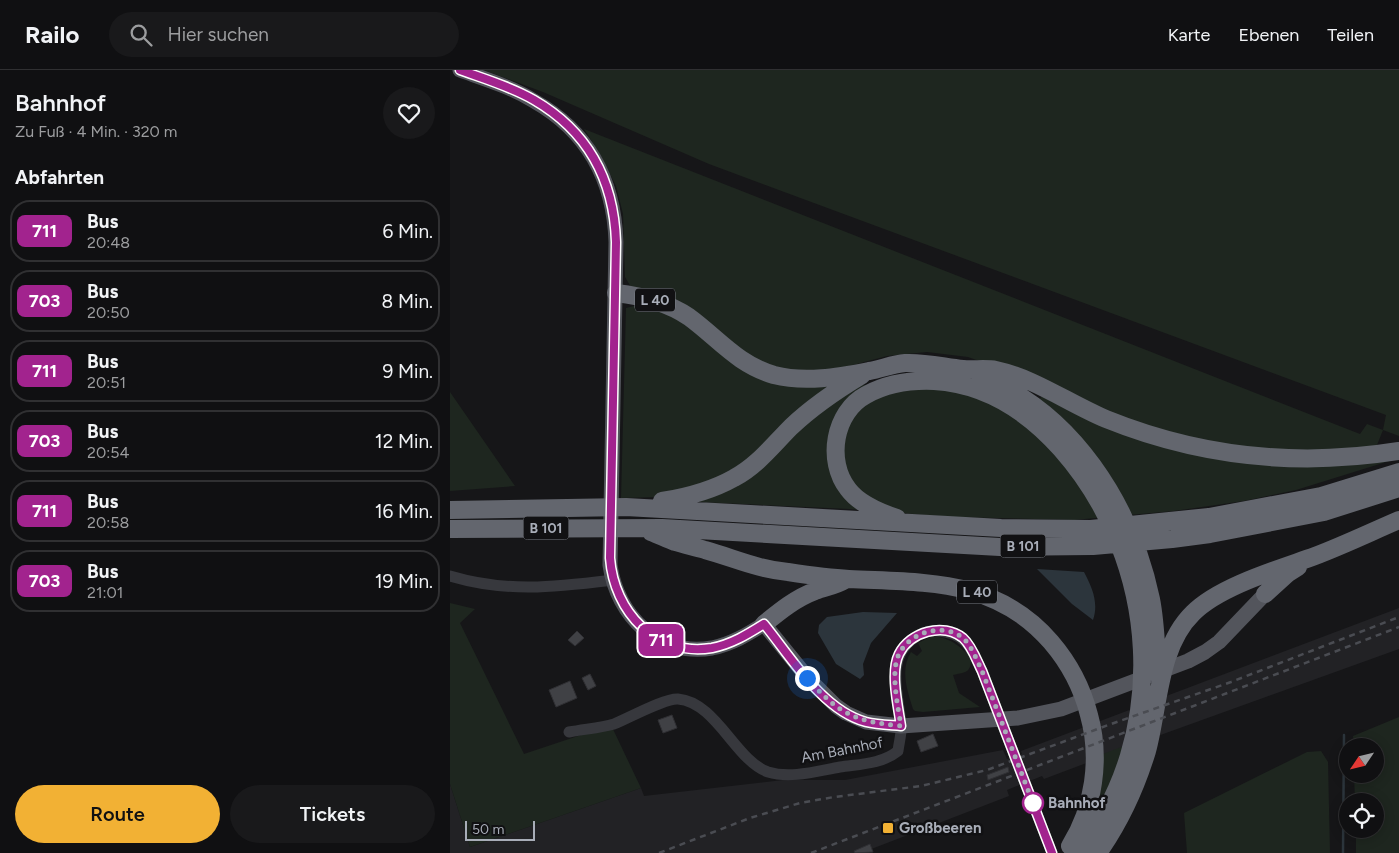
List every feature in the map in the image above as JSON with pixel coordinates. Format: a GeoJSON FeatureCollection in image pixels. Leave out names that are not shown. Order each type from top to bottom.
{"type":"FeatureCollection","features":[{"type":"Feature","properties":{"kind":"highway","name":"L 40"},"geometry":{"type":"LineString","coordinates":[[616,293],[653,299],[679,310],[744,362],[758,370],[774,375],[808,380],[869,372],[905,363],[931,364],[964,369],[1022,396],[1068,434],[1084,454],[1105,498],[1132,537],[1139,578],[1151,600],[1157,649]]}},
{"type":"Feature","properties":{"kind":"highway"},"geometry":{"type":"LineString","coordinates":[[964,369],[996,370],[1026,381],[1105,418],[1153,436],[1208,450],[1313,459],[1365,457],[1399,451]]}},
{"type":"Feature","properties":{"kind":"highway"},"geometry":{"type":"LineString","coordinates":[[626,507],[683,498],[708,491],[735,478],[766,454],[792,426],[828,396],[869,372]]}},
{"type":"Feature","properties":{"kind":"highway"},"geometry":{"type":"LineString","coordinates":[[911,523],[881,512],[863,502],[848,489],[837,470],[835,444],[841,424],[850,410],[864,395],[906,382],[933,381],[963,384],[990,394],[1016,408],[1055,442],[1105,498]]}},
{"type":"Feature","properties":{"kind":"highway","name":"B 101"},"geometry":{"type":"LineString","coordinates":[[450,510],[626,507],[1001,528],[1091,529],[1209,517],[1321,496],[1399,472]]}},
{"type":"Feature","properties":{"kind":"highway","name":"B 101"},"geometry":{"type":"LineString","coordinates":[[450,529],[641,528],[1000,546],[1093,546],[1210,534],[1305,516],[1324,512],[1399,488]]}},
{"type":"Feature","properties":{"kind":"highway"},"geometry":{"type":"LineString","coordinates":[[1098,853],[1121,817],[1138,780],[1139,710],[1157,649],[1177,633],[1197,608],[1210,599],[1291,563],[1315,556],[1399,520]]}},
{"type":"Feature","properties":{"kind":"highway"},"geometry":{"type":"LineString","coordinates":[[641,528],[675,542],[751,566],[848,579]]}},
{"type":"Feature","properties":{"kind":"highway"},"geometry":{"type":"LineString","coordinates":[[1266,594],[1287,574],[1315,556]]}},
{"type":"Feature","properties":{"kind":"highway","name":"L 40"},"geometry":{"type":"LineString","coordinates":[[764,624],[806,595],[848,579],[945,584],[994,598],[1022,615],[1035,626],[1062,656],[1084,696],[1090,718],[1094,743],[1094,768],[1089,804],[1075,848]]}},
{"type":"Feature","properties":{"kind":"highway"},"geometry":{"type":"LineString","coordinates":[[1075,848],[1110,802],[1123,774],[1138,751],[1159,690],[1157,649]]}},
{"type":"Feature","properties":{"kind":"main road","name":"L 40"},"geometry":{"type":"LineString","coordinates":[[460,70],[533,99],[566,122],[590,150],[603,176],[613,207],[616,242],[616,293],[610,558],[613,580],[623,605],[637,624],[655,637],[677,646],[701,649],[722,646],[740,639],[764,624]]}},
{"type":"Feature","properties":{"kind":"main road"},"geometry":{"type":"LineString","coordinates":[[764,624],[807,678],[836,706],[866,722],[901,726],[1018,718],[1061,709],[1188,661],[1205,652],[1219,642],[1266,594]]}},
{"type":"Feature","properties":{"kind":"street"},"geometry":{"type":"LineString","coordinates":[[450,576],[478,584],[506,587],[549,586],[613,580]]}},
{"type":"Feature","properties":{"kind":"street","name":"Am Bahnhof"},"geometry":{"type":"LineString","coordinates":[[569,732],[611,725],[667,700],[677,699],[687,701],[702,710],[717,722],[747,758],[767,771],[783,774],[805,773],[879,761],[891,757],[898,751],[901,726],[895,674],[899,654],[909,641],[924,632],[933,630],[949,632],[962,638],[972,651],[982,671],[1052,853]]}},
{"type":"Feature","properties":{"kind":"shaded area"},"geometry":{"type":"Polygon","coordinates":[[[484,70],[1399,70],[1399,436],[1383,430],[1386,415],[709,164],[543,92],[484,70]]]}},
{"type":"Feature","properties":{"kind":"shaded area"},"geometry":{"type":"Polygon","coordinates":[[[584,129],[1360,434],[1367,424],[1383,430],[1375,450],[1249,450],[1184,439],[1114,416],[1013,373],[968,357],[927,352],[887,356],[811,374],[774,368],[749,358],[631,287],[625,277],[623,214],[616,186],[600,154],[584,129]]]}},
{"type":"Feature","properties":{"kind":"shaded area"},"geometry":{"type":"Polygon","coordinates":[[[642,304],[669,311],[736,364],[866,385],[887,392],[935,386],[978,396],[1023,419],[1042,396],[1180,448],[1399,458],[1296,490],[1244,501],[1174,511],[1074,520],[952,517],[849,509],[699,502],[686,492],[660,497],[621,498],[626,308],[642,304]]]}},
{"type":"Feature","properties":{"kind":"shaded area"},"geometry":{"type":"Polygon","coordinates":[[[450,392],[515,486],[450,491],[450,392]]]}},
{"type":"Feature","properties":{"kind":"shaded area"},"geometry":{"type":"Polygon","coordinates":[[[1037,569],[1084,572],[1095,601],[1093,620],[1072,604],[1037,569]]]}},
{"type":"Feature","properties":{"kind":"shaded area"},"geometry":{"type":"Polygon","coordinates":[[[450,603],[475,609],[460,623],[524,754],[611,725],[641,788],[470,847],[450,784],[450,603]]]}},
{"type":"Feature","properties":{"kind":"shaded area"},"geometry":{"type":"Polygon","coordinates":[[[1399,608],[1399,649],[1044,779],[1042,776],[1007,790],[1009,796],[861,853],[450,853],[450,784],[470,847],[641,788],[644,796],[783,780],[845,780],[1003,750],[1007,759],[1022,754],[1021,751],[1399,608]]]}},
{"type":"Feature","properties":{"kind":"shaded area"},"geometry":{"type":"Polygon","coordinates":[[[863,612],[897,613],[871,643],[863,664],[864,675],[860,679],[836,664],[818,633],[819,625],[827,617],[863,612]]]}},
{"type":"Feature","properties":{"kind":"shaded area"},"geometry":{"type":"Polygon","coordinates":[[[932,636],[953,642],[971,658],[970,667],[967,671],[953,675],[959,693],[980,707],[923,712],[913,709],[907,687],[906,665],[911,652],[917,656],[922,651],[918,643],[932,636]]]}},
{"type":"Feature","properties":{"kind":"shaded area"},"geometry":{"type":"Polygon","coordinates":[[[1399,717],[1399,853],[1356,853],[1356,838],[1384,838],[1384,793],[1355,793],[1354,783],[1384,783],[1384,738],[1353,738],[1353,736],[1399,717]]]}},
{"type":"Feature","properties":{"kind":"shaded area"},"geometry":{"type":"Polygon","coordinates":[[[1124,746],[1105,801],[1088,824],[1103,754],[1124,746]]]}},
{"type":"Feature","properties":{"kind":"shaded area"},"geometry":{"type":"Polygon","coordinates":[[[1321,751],[1328,762],[1330,853],[1187,853],[1184,813],[1307,752],[1321,751]]]}},
{"type":"Feature","properties":{"kind":"building"},"geometry":{"type":"Polygon","coordinates":[[[577,631],[584,638],[575,646],[568,640],[577,631]]]}},
{"type":"Feature","properties":{"kind":"building"},"geometry":{"type":"Polygon","coordinates":[[[590,674],[596,686],[588,690],[582,678],[590,674]]]}},
{"type":"Feature","properties":{"kind":"building"},"geometry":{"type":"Polygon","coordinates":[[[570,681],[577,698],[556,707],[549,690],[570,681]]]}},
{"type":"Feature","properties":{"kind":"building"},"geometry":{"type":"Polygon","coordinates":[[[672,715],[677,728],[663,733],[658,720],[672,715]]]}},
{"type":"Feature","properties":{"kind":"building"},"geometry":{"type":"Polygon","coordinates":[[[933,734],[938,746],[921,752],[917,741],[933,734]]]}},
{"type":"Feature","properties":{"kind":"building"},"geometry":{"type":"Polygon","coordinates":[[[1008,767],[1009,772],[988,780],[987,775],[1008,767]]]}},
{"type":"Feature","properties":{"kind":"building"},"geometry":{"type":"Polygon","coordinates":[[[870,844],[873,852],[855,853],[854,851],[870,844]]]}},
{"type":"Feature","properties":{"kind":"waterway"},"geometry":{"type":"LineString","coordinates":[[1343,853],[1344,735]]}},
{"type":"Feature","properties":{"kind":"railway"},"geometry":{"type":"LineString","coordinates":[[659,853],[750,818],[800,803],[921,786],[987,770],[1231,682],[1399,617]]}},
{"type":"Feature","properties":{"kind":"railway"},"geometry":{"type":"LineString","coordinates":[[811,853],[1399,627]]}},
{"type":"Feature","properties":{"kind":"bus line","name":"711"},"geometry":{"type":"LineString","coordinates":[[460,70],[533,99],[566,122],[597,161],[608,189],[616,224],[610,558],[618,596],[637,624],[655,637],[666,642],[677,646],[701,649],[722,646],[746,636],[764,624],[807,678],[836,706],[866,722],[901,726],[895,674],[899,654],[909,641],[924,632],[933,630],[949,632],[962,638],[972,651],[982,671],[1052,853]]}},
{"type":"Feature","properties":{"kind":"place","name":"Bahnhof"},"geometry":{"type":"Point","coordinates":[1033,803]}},
{"type":"Feature","properties":{"kind":"place","name":"Großbeeren"},"geometry":{"type":"Point","coordinates":[888,828]}},
{"type":"Feature","properties":{"kind":"route"},"geometry":{"type":"LineString","coordinates":[[807,678],[827,699],[846,713],[866,722],[901,726],[895,674],[899,654],[909,641],[924,632],[933,630],[949,632],[962,638],[972,651],[982,671],[1033,803]]}}]}
